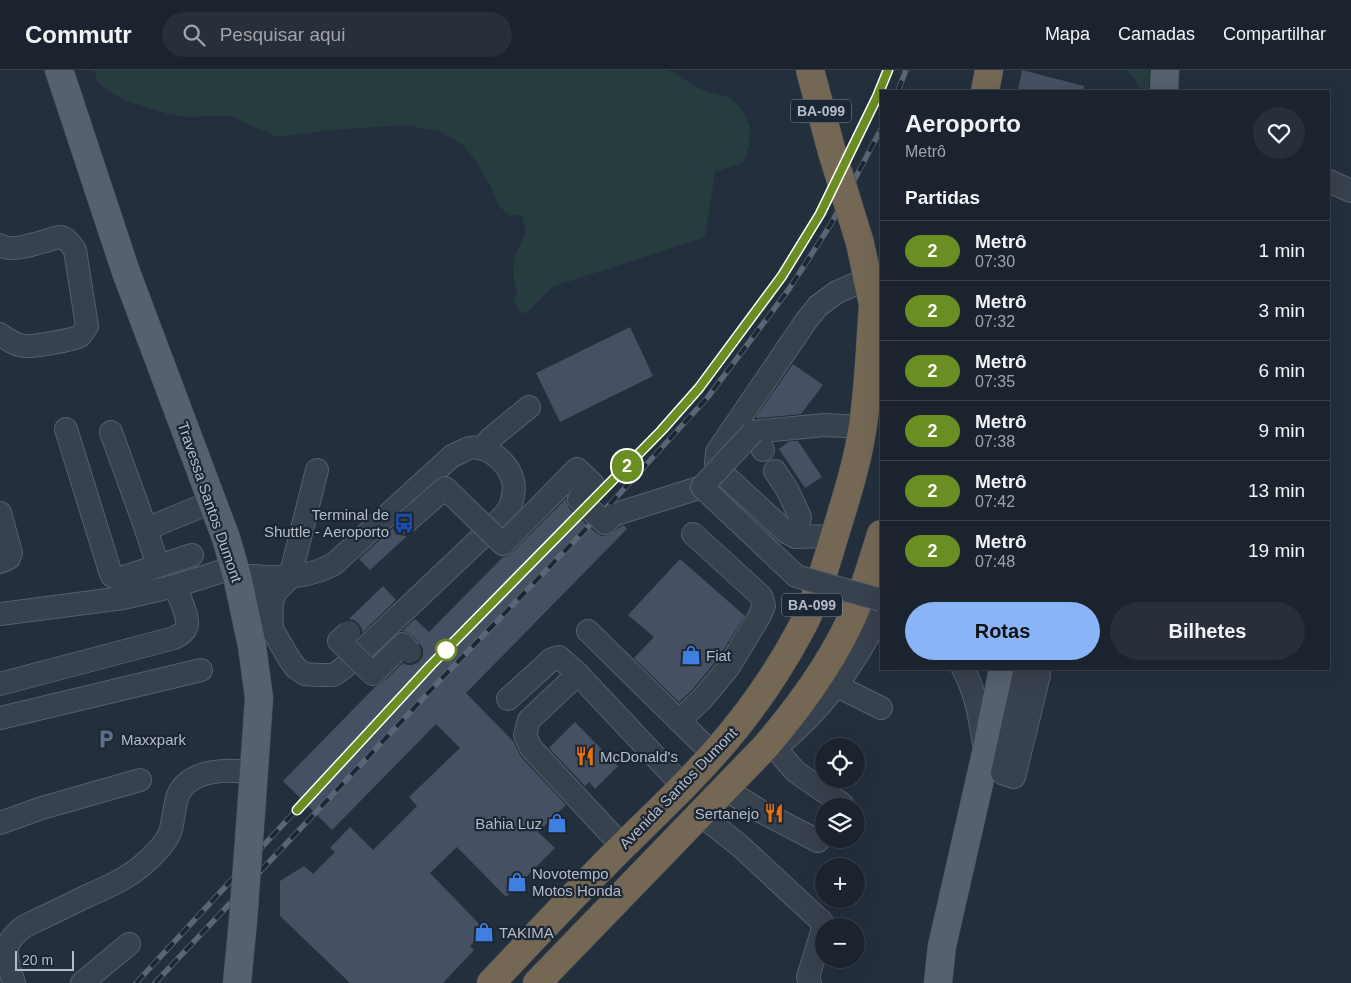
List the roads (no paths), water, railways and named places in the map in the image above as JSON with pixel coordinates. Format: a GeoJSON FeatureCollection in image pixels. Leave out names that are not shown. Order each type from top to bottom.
{"type":"FeatureCollection","features":[{"type":"Feature","properties":{"kind":"highway","name":"Avenida Santos Dumont"},"geometry":{"type":"LineString","coordinates":[[491,983],[622,846],[683,786],[738,725],[772,678],[803,626],[813,602],[852,475],[863,427],[869,372],[873,304],[860,243],[832,152],[810,70]]}},
{"type":"Feature","properties":{"kind":"highway"},"geometry":{"type":"LineString","coordinates":[[985,90],[989,70]]}},
{"type":"Feature","properties":{"kind":"highway","name":"BA-099"},"geometry":{"type":"LineString","coordinates":[[538,983],[701,815],[789,719],[834,651],[858,603],[880,537]]}},
{"type":"Feature","properties":{"kind":"main road","name":"Travessa Santos Dumont"},"geometry":{"type":"LineString","coordinates":[[59,70],[126,272],[212,502],[237,576],[252,646],[258,698],[238,983]]}},
{"type":"Feature","properties":{"kind":"main road"},"geometry":{"type":"LineString","coordinates":[[938,983],[942,946],[998,757],[1003,670]]}},
{"type":"Feature","properties":{"kind":"street"},"geometry":{"type":"LineString","coordinates":[[1330,181],[1351,191]]}},
{"type":"Feature","properties":{"kind":"street"},"geometry":{"type":"LineString","coordinates":[[0,245],[8,248],[24,246],[60,237],[72,245],[75,250],[86,326],[80,336],[34,347],[12,343],[0,334]]}},
{"type":"Feature","properties":{"kind":"street"},"geometry":{"type":"LineString","coordinates":[[834,536],[796,538],[786,532],[722,473],[716,463],[717,452],[818,306],[837,292],[880,273]]}},
{"type":"Feature","properties":{"kind":"street"},"geometry":{"type":"LineString","coordinates":[[482,449],[490,439],[529,407]]}},
{"type":"Feature","properties":{"kind":"street"},"geometry":{"type":"LineString","coordinates":[[405,523],[444,488],[502,544],[577,469],[593,484],[579,499],[605,523],[613,515],[702,487],[758,441],[824,425],[863,427]]}},
{"type":"Feature","properties":{"kind":"street"},"geometry":{"type":"LineString","coordinates":[[66,430],[112,576],[118,579],[192,555]]}},
{"type":"Feature","properties":{"kind":"street"},"geometry":{"type":"LineString","coordinates":[[111,432],[158,566]]}},
{"type":"Feature","properties":{"kind":"street"},"geometry":{"type":"LineString","coordinates":[[0,614],[122,598],[175,586],[237,576],[290,577],[326,569],[334,564],[452,456],[470,448],[482,449],[498,458],[513,481],[513,494],[510,506],[504,516],[357,656],[333,675],[319,676],[306,674],[296,668],[272,629],[258,595],[237,576]]}},
{"type":"Feature","properties":{"kind":"street"},"geometry":{"type":"LineString","coordinates":[[272,629],[274,596],[290,577],[317,470]]}},
{"type":"Feature","properties":{"kind":"street"},"geometry":{"type":"LineString","coordinates":[[775,471],[788,491],[800,517],[796,538]]}},
{"type":"Feature","properties":{"kind":"street"},"geometry":{"type":"LineString","coordinates":[[702,487],[796,576],[880,600]]}},
{"type":"Feature","properties":{"kind":"street"},"geometry":{"type":"LineString","coordinates":[[146,529],[212,502]]}},
{"type":"Feature","properties":{"kind":"street"},"geometry":{"type":"LineString","coordinates":[[0,562],[9,558],[11,554],[1,518]]}},
{"type":"Feature","properties":{"kind":"street"},"geometry":{"type":"LineString","coordinates":[[679,721],[702,699],[728,668],[764,606],[760,596],[693,534]]}},
{"type":"Feature","properties":{"kind":"street"},"geometry":{"type":"LineString","coordinates":[[0,684],[174,638],[182,633],[188,624],[175,586]]}},
{"type":"Feature","properties":{"kind":"street"},"geometry":{"type":"LineString","coordinates":[[745,768],[775,748],[812,715],[837,686],[880,614]]}},
{"type":"Feature","properties":{"kind":"street"},"geometry":{"type":"LineString","coordinates":[[588,630],[713,754]]}},
{"type":"Feature","properties":{"kind":"street"},"geometry":{"type":"LineString","coordinates":[[349,632],[339,641],[373,674],[403,644],[410,652]]}},
{"type":"Feature","properties":{"kind":"street"},"geometry":{"type":"LineString","coordinates":[[508,699],[552,658],[559,657],[578,674],[683,786]]}},
{"type":"Feature","properties":{"kind":"street"},"geometry":{"type":"LineString","coordinates":[[0,718],[202,670]]}},
{"type":"Feature","properties":{"kind":"street"},"geometry":{"type":"LineString","coordinates":[[964,670],[974,691],[979,713],[998,757]]}},
{"type":"Feature","properties":{"kind":"street"},"geometry":{"type":"LineString","coordinates":[[998,757],[1017,704],[1029,672],[1038,675],[1014,777],[1002,773],[1017,704],[1025,670]]}},
{"type":"Feature","properties":{"kind":"street"},"geometry":{"type":"LineString","coordinates":[[578,674],[529,720],[525,735],[531,748],[622,846]]}},
{"type":"Feature","properties":{"kind":"street"},"geometry":{"type":"LineString","coordinates":[[837,686],[881,708]]}},
{"type":"Feature","properties":{"kind":"street"},"geometry":{"type":"LineString","coordinates":[[775,748],[796,772],[833,798]]}},
{"type":"Feature","properties":{"kind":"street"},"geometry":{"type":"LineString","coordinates":[[14,983],[4,951],[14,933],[116,883],[145,863],[163,844],[170,833],[179,794],[188,783],[201,775],[237,770],[253,786]]}},
{"type":"Feature","properties":{"kind":"street"},"geometry":{"type":"LineString","coordinates":[[0,824],[42,808],[140,780]]}},
{"type":"Feature","properties":{"kind":"street"},"geometry":{"type":"LineString","coordinates":[[725,789],[762,812],[815,839]]}},
{"type":"Feature","properties":{"kind":"street"},"geometry":{"type":"LineString","coordinates":[[701,815],[739,845],[822,922],[822,932],[808,977],[810,983]]}},
{"type":"Feature","properties":{"kind":"street"},"geometry":{"type":"LineString","coordinates":[[82,983],[129,944]]}},
{"type":"Feature","properties":{"kind":"railway"},"geometry":{"type":"LineString","coordinates":[[136,983],[431,665],[661,431],[699,388],[782,276],[820,214],[877,97],[888,70]]}},
{"type":"Feature","properties":{"kind":"railway"},"geometry":{"type":"LineString","coordinates":[[898,90],[906,70]]}},
{"type":"Feature","properties":{"kind":"railway"},"geometry":{"type":"LineString","coordinates":[[155,983],[447,673],[612,502],[708,397],[789,289],[831,224],[880,131]]}},
{"type":"Feature","properties":{"kind":"metro line","name":"2"},"geometry":{"type":"LineString","coordinates":[[297,810],[431,665],[602,492],[661,431],[699,388],[782,276],[820,214],[877,97],[888,70]]}},
{"type":"Feature","properties":{"kind":"place","name":"Terminal de Shuttle - Aeroporto"},"geometry":{"type":"Point","coordinates":[404,523]}},
{"type":"Feature","properties":{"kind":"place","name":"Fiat"},"geometry":{"type":"Point","coordinates":[691,655]}},
{"type":"Feature","properties":{"kind":"place","name":"Maxxpark"},"geometry":{"type":"Point","coordinates":[106,739]}},
{"type":"Feature","properties":{"kind":"place","name":"McDonald's"},"geometry":{"type":"Point","coordinates":[585,756]}},
{"type":"Feature","properties":{"kind":"place","name":"Sertanejo"},"geometry":{"type":"Point","coordinates":[774,813]}},
{"type":"Feature","properties":{"kind":"place","name":"Bahia Luz"},"geometry":{"type":"Point","coordinates":[557,823]}},
{"type":"Feature","properties":{"kind":"place","name":"Novotempo Motos Honda"},"geometry":{"type":"Point","coordinates":[517,882]}},
{"type":"Feature","properties":{"kind":"place","name":"TAKIMA"},"geometry":{"type":"Point","coordinates":[484,932]}}]}
